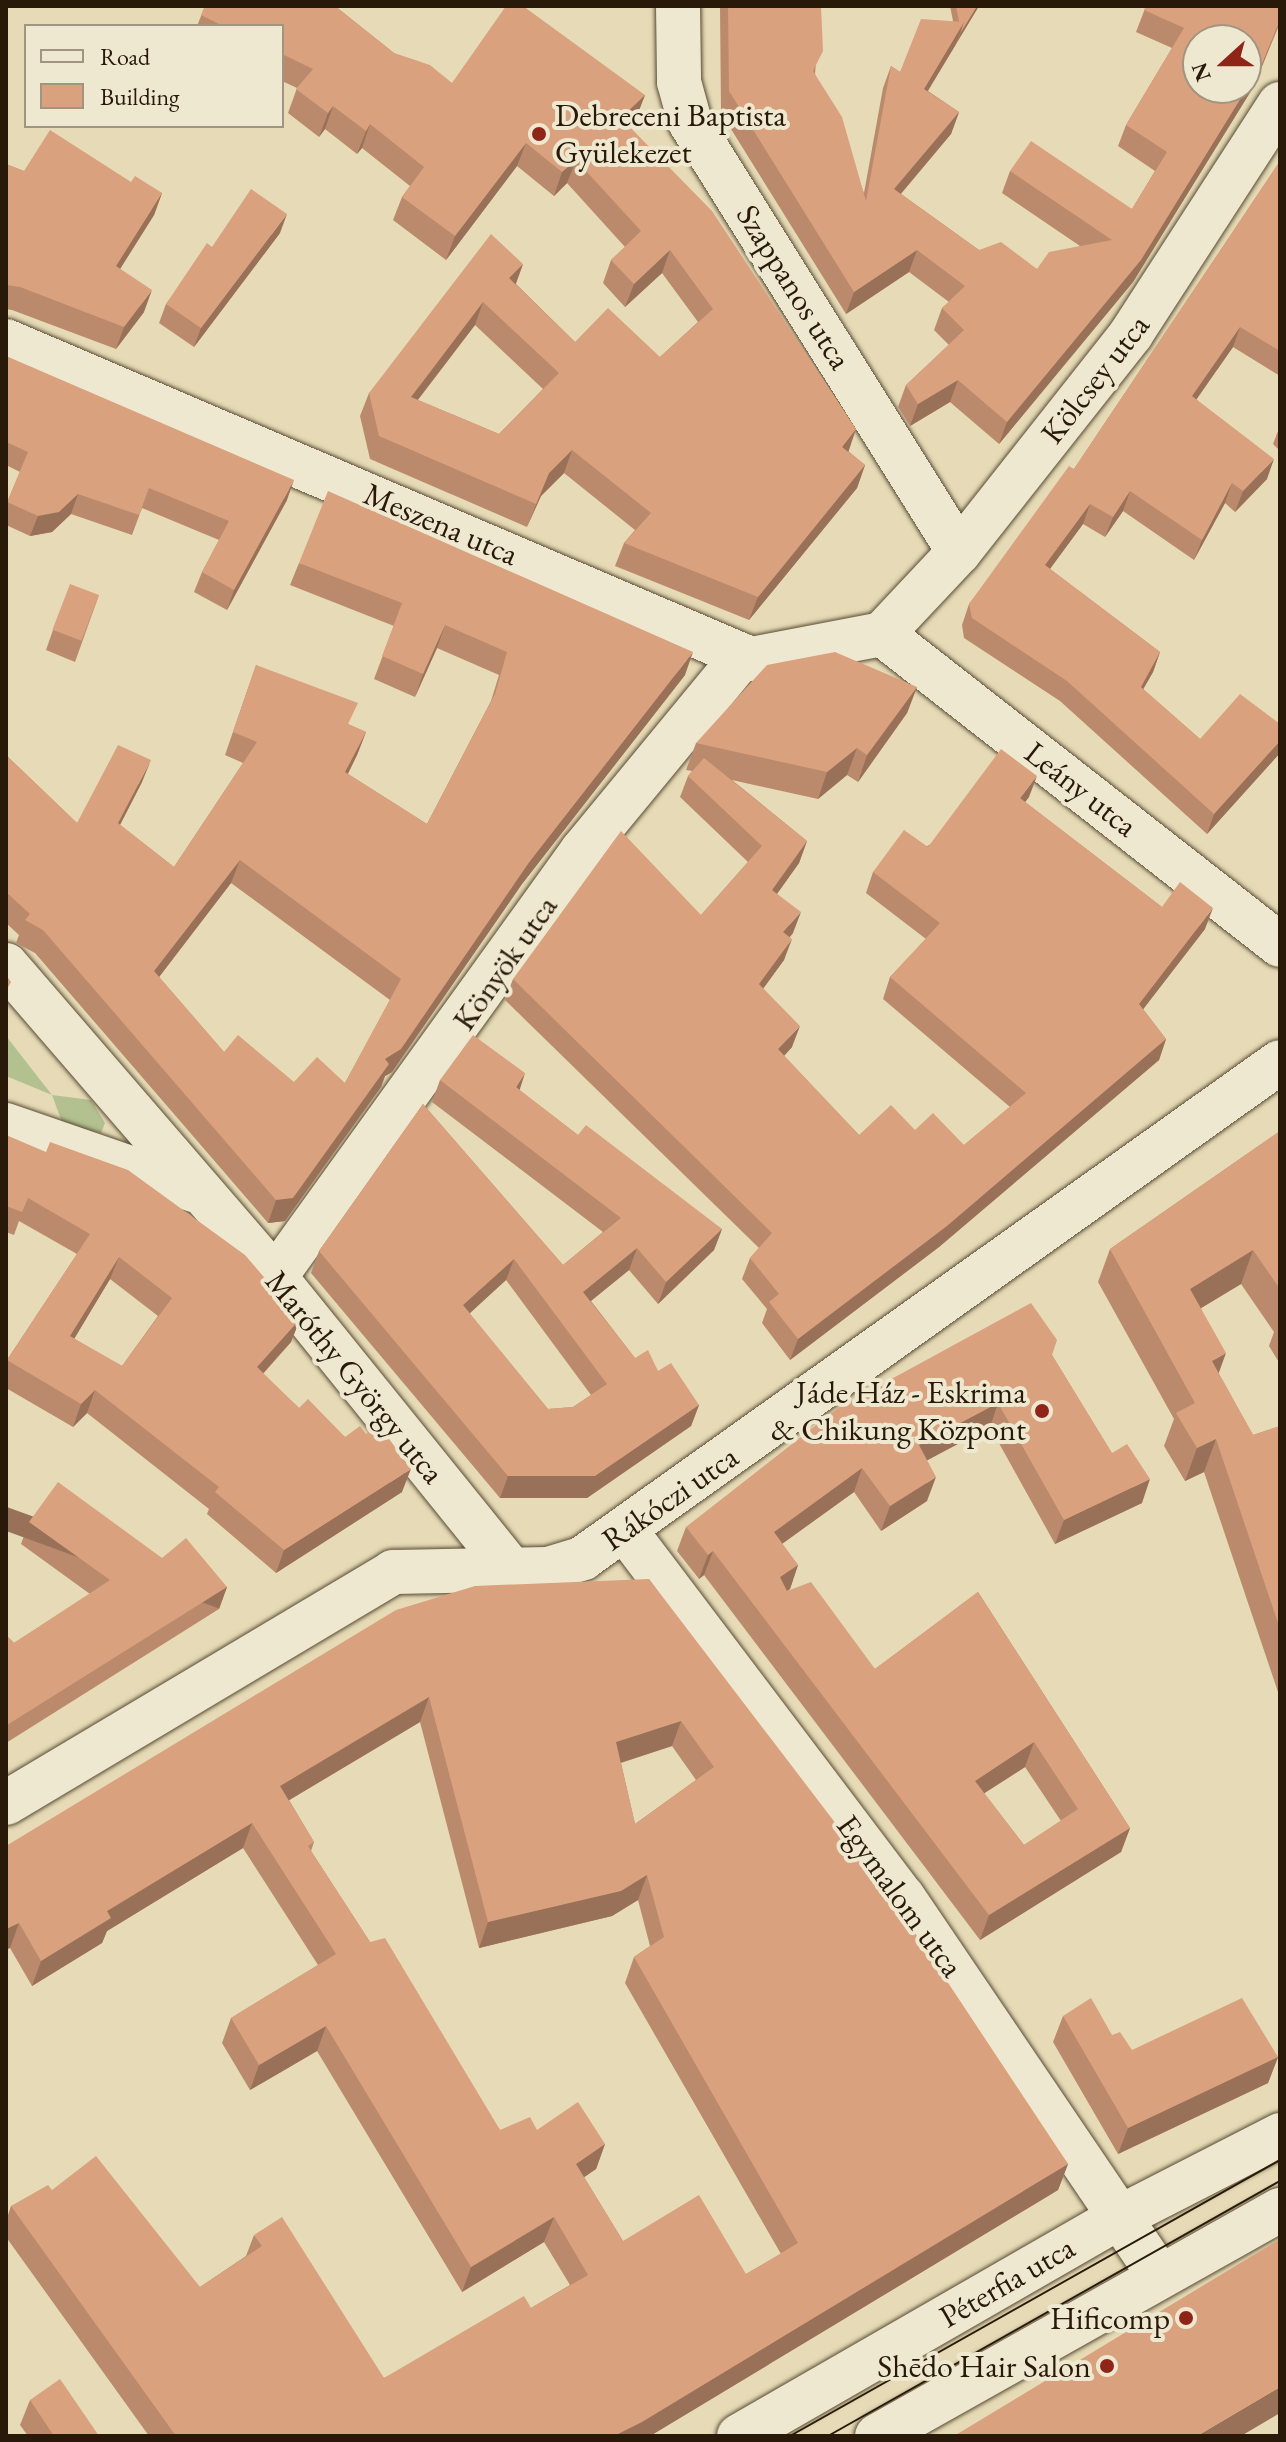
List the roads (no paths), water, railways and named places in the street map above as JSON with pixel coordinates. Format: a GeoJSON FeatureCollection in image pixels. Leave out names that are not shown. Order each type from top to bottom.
{"type":"FeatureCollection","features":[{"type":"Feature","properties":{"kind":"street","name":"Szappanos utca"},"geometry":{"type":"LineString","coordinates":[[678,6],[679,82],[690,122],[959,552]]}},
{"type":"Feature","properties":{"kind":"street","name":"Kölcsey utca"},"geometry":{"type":"LineString","coordinates":[[882,634],[959,552],[1159,297],[1280,104]]}},
{"type":"Feature","properties":{"kind":"street","name":"Meszena utca"},"geometry":{"type":"LineString","coordinates":[[6,341],[743,656],[776,659],[882,634]]}},
{"type":"Feature","properties":{"kind":"street","name":"Leány utca"},"geometry":{"type":"LineString","coordinates":[[882,634],[1280,945]]}},
{"type":"Feature","properties":{"kind":"street","name":"Könyök utca"},"geometry":{"type":"LineString","coordinates":[[275,1277],[582,851],[743,656]]}},
{"type":"Feature","properties":{"kind":"street","name":"Maróthy György utca"},"geometry":{"type":"LineString","coordinates":[[6,965],[194,1190],[275,1277],[510,1568]]}},
{"type":"Feature","properties":{"kind":"street","name":"Rákóczi utca"},"geometry":{"type":"LineString","coordinates":[[6,1803],[386,1575],[416,1567],[565,1566],[625,1530],[1280,1062]]}},
{"type":"Feature","properties":{"kind":"street","name":"Maróthy György utca"},"geometry":{"type":"LineString","coordinates":[[6,1125],[194,1190]]}},
{"type":"Feature","properties":{"kind":"street","name":"Egymalom utca"},"geometry":{"type":"LineString","coordinates":[[625,1530],[903,1897],[1158,2274]]}},
{"type":"Feature","properties":{"kind":"street","name":"Péterfia utca"},"geometry":{"type":"LineString","coordinates":[[739,2436],[1120,2217],[1280,2135]]}},
{"type":"Feature","properties":{"kind":"street"},"geometry":{"type":"LineString","coordinates":[[877,2436],[1158,2274],[1280,2210]]}},
{"type":"Feature","properties":{"kind":"tram line"},"geometry":{"type":"LineString","coordinates":[[790,2436],[1280,2160]]}},
{"type":"Feature","properties":{"kind":"tram line"},"geometry":{"type":"LineString","coordinates":[[828,2436],[1280,2181]]}},
{"type":"Feature","properties":{"kind":"place","name":"Debreceni Baptista Gyülekezet"},"geometry":{"type":"Point","coordinates":[539,134]}},
{"type":"Feature","properties":{"kind":"place","name":"Jáde Ház - Eskrima & Chikung Központ"},"geometry":{"type":"Point","coordinates":[1042,1411]}},
{"type":"Feature","properties":{"kind":"place","name":"Hificomp"},"geometry":{"type":"Point","coordinates":[1186,2318]}},
{"type":"Feature","properties":{"kind":"place","name":"Shēdo Hair Salon"},"geometry":{"type":"Point","coordinates":[1107,2366]}}]}
